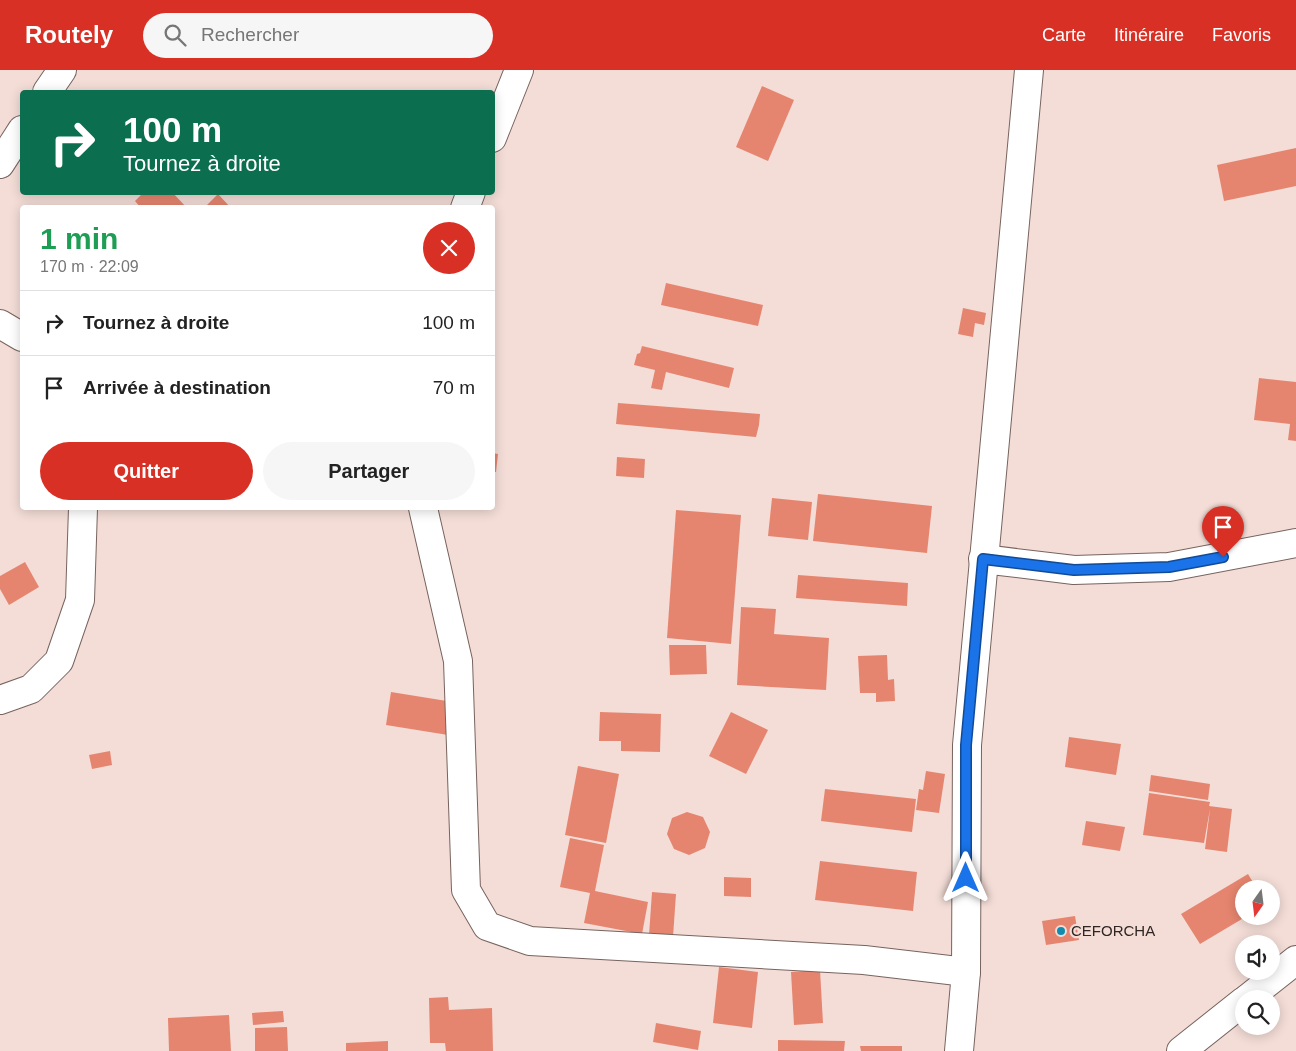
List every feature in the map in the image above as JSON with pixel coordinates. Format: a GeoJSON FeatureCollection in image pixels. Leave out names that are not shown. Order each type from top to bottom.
{"type":"FeatureCollection","features":[{"type":"Feature","properties":{"kind":"street"},"geometry":{"type":"LineString","coordinates":[[48,90],[62,70]]}},
{"type":"Feature","properties":{"kind":"street"},"geometry":{"type":"LineString","coordinates":[[495,130],[519,70]]}},
{"type":"Feature","properties":{"kind":"street"},"geometry":{"type":"LineString","coordinates":[[959,1051],[966,972],[966,745],[1029,70]]}},
{"type":"Feature","properties":{"kind":"street"},"geometry":{"type":"LineString","coordinates":[[0,164],[20,133]]}},
{"type":"Feature","properties":{"kind":"street"},"geometry":{"type":"LineString","coordinates":[[0,324],[20,336]]}},
{"type":"Feature","properties":{"kind":"street"},"geometry":{"type":"LineString","coordinates":[[0,700],[31,689],[59,661],[80,600],[83,510]]}},
{"type":"Feature","properties":{"kind":"street"},"geometry":{"type":"LineString","coordinates":[[423,510],[458,661],[466,890],[486,926],[530,941],[864,960],[966,972]]}},
{"type":"Feature","properties":{"kind":"street"},"geometry":{"type":"LineString","coordinates":[[983,559],[1074,570],[1169,567],[1296,543]]}},
{"type":"Feature","properties":{"kind":"street"},"geometry":{"type":"LineString","coordinates":[[1258,990],[1296,960]]}},
{"type":"Feature","properties":{"kind":"street"},"geometry":{"type":"LineString","coordinates":[[1181,1051],[1235,1008]]}},
{"type":"Feature","properties":{"kind":"building"},"geometry":{"type":"Polygon","coordinates":[[[762,86],[794,100],[768,161],[736,147],[762,86]]]}},
{"type":"Feature","properties":{"kind":"building"},"geometry":{"type":"Polygon","coordinates":[[[1296,148],[1296,186],[1224,201],[1217,165],[1296,148]]]}},
{"type":"Feature","properties":{"kind":"building"},"geometry":{"type":"Polygon","coordinates":[[[141,195],[175,195],[184,205],[138,205],[135,201],[141,195]]]}},
{"type":"Feature","properties":{"kind":"building"},"geometry":{"type":"Polygon","coordinates":[[[219,195],[228,205],[207,205],[219,195]]]}},
{"type":"Feature","properties":{"kind":"building"},"geometry":{"type":"Polygon","coordinates":[[[666,283],[763,305],[758,326],[661,305],[666,283]]]}},
{"type":"Feature","properties":{"kind":"building"},"geometry":{"type":"Polygon","coordinates":[[[963,308],[986,313],[984,325],[975,323],[973,337],[958,334],[963,308]]]}},
{"type":"Feature","properties":{"kind":"building"},"geometry":{"type":"Polygon","coordinates":[[[642,346],[734,368],[729,388],[666,372],[662,390],[651,388],[655,370],[634,365],[637,354],[640,353],[642,346]]]}},
{"type":"Feature","properties":{"kind":"building"},"geometry":{"type":"Polygon","coordinates":[[[1259,378],[1296,382],[1296,441],[1288,440],[1290,424],[1254,420],[1259,378]]]}},
{"type":"Feature","properties":{"kind":"building"},"geometry":{"type":"Polygon","coordinates":[[[618,403],[760,414],[759,425],[756,437],[616,424],[618,403]]]}},
{"type":"Feature","properties":{"kind":"building"},"geometry":{"type":"Polygon","coordinates":[[[495,454],[498,454],[495,472],[495,454]]]}},
{"type":"Feature","properties":{"kind":"building"},"geometry":{"type":"Polygon","coordinates":[[[617,457],[645,459],[644,478],[616,476],[617,457]]]}},
{"type":"Feature","properties":{"kind":"building"},"geometry":{"type":"Polygon","coordinates":[[[818,494],[932,506],[927,553],[813,541],[818,494]]]}},
{"type":"Feature","properties":{"kind":"building"},"geometry":{"type":"Polygon","coordinates":[[[772,498],[812,502],[808,540],[768,536],[772,498]]]}},
{"type":"Feature","properties":{"kind":"building"},"geometry":{"type":"Polygon","coordinates":[[[676,510],[741,515],[731,644],[667,638],[676,510]]]}},
{"type":"Feature","properties":{"kind":"building"},"geometry":{"type":"Polygon","coordinates":[[[25,562],[39,587],[9,605],[0,589],[0,576],[25,562]]]}},
{"type":"Feature","properties":{"kind":"building"},"geometry":{"type":"Polygon","coordinates":[[[798,575],[908,583],[907,606],[796,598],[798,575]]]}},
{"type":"Feature","properties":{"kind":"building"},"geometry":{"type":"Polygon","coordinates":[[[741,607],[776,609],[774,634],[829,638],[826,690],[737,685],[741,607]]]}},
{"type":"Feature","properties":{"kind":"building"},"geometry":{"type":"Polygon","coordinates":[[[669,645],[706,645],[707,674],[670,675],[669,645]]]}},
{"type":"Feature","properties":{"kind":"building"},"geometry":{"type":"Polygon","coordinates":[[[887,655],[888,680],[894,679],[895,701],[876,702],[876,693],[860,693],[858,656],[887,655]]]}},
{"type":"Feature","properties":{"kind":"building"},"geometry":{"type":"Polygon","coordinates":[[[391,692],[453,702],[448,735],[386,725],[391,692]]]}},
{"type":"Feature","properties":{"kind":"building"},"geometry":{"type":"Polygon","coordinates":[[[600,712],[661,714],[660,752],[621,751],[621,741],[599,741],[600,712]]]}},
{"type":"Feature","properties":{"kind":"building"},"geometry":{"type":"Polygon","coordinates":[[[731,712],[768,730],[746,774],[709,756],[731,712]]]}},
{"type":"Feature","properties":{"kind":"building"},"geometry":{"type":"Polygon","coordinates":[[[1069,737],[1121,744],[1116,775],[1065,767],[1069,737]]]}},
{"type":"Feature","properties":{"kind":"building"},"geometry":{"type":"Polygon","coordinates":[[[110,751],[112,765],[92,769],[89,755],[110,751]]]}},
{"type":"Feature","properties":{"kind":"building"},"geometry":{"type":"Polygon","coordinates":[[[578,766],[619,774],[606,843],[565,835],[578,766]]]}},
{"type":"Feature","properties":{"kind":"building"},"geometry":{"type":"Polygon","coordinates":[[[926,771],[945,774],[939,813],[916,810],[919,789],[923,790],[926,771]]]}},
{"type":"Feature","properties":{"kind":"building"},"geometry":{"type":"Polygon","coordinates":[[[1151,775],[1210,784],[1208,800],[1149,791],[1151,775]]]}},
{"type":"Feature","properties":{"kind":"building"},"geometry":{"type":"Polygon","coordinates":[[[825,789],[916,799],[912,832],[821,821],[825,789]]]}},
{"type":"Feature","properties":{"kind":"building"},"geometry":{"type":"Polygon","coordinates":[[[1149,793],[1210,802],[1209,806],[1232,809],[1227,852],[1205,849],[1210,809],[1204,843],[1143,835],[1149,793]]]}},
{"type":"Feature","properties":{"kind":"building"},"geometry":{"type":"Polygon","coordinates":[[[687,812],[703,817],[710,832],[705,848],[689,855],[674,849],[667,834],[672,818],[687,812]]]}},
{"type":"Feature","properties":{"kind":"building"},"geometry":{"type":"Polygon","coordinates":[[[1086,821],[1125,827],[1120,851],[1082,845],[1086,821]]]}},
{"type":"Feature","properties":{"kind":"building"},"geometry":{"type":"Polygon","coordinates":[[[570,838],[604,845],[595,891],[648,902],[642,934],[584,923],[590,893],[560,887],[570,838]]]}},
{"type":"Feature","properties":{"kind":"building"},"geometry":{"type":"Polygon","coordinates":[[[820,861],[917,872],[913,911],[815,900],[820,861]]]}},
{"type":"Feature","properties":{"kind":"building"},"geometry":{"type":"Polygon","coordinates":[[[1248,874],[1252,880],[1238,880],[1248,874]]]}},
{"type":"Feature","properties":{"kind":"building"},"geometry":{"type":"Polygon","coordinates":[[[724,877],[751,878],[751,897],[724,896],[724,877]]]}},
{"type":"Feature","properties":{"kind":"building"},"geometry":{"type":"Polygon","coordinates":[[[1235,882],[1235,923],[1200,944],[1181,914],[1235,882]]]}},
{"type":"Feature","properties":{"kind":"building"},"geometry":{"type":"Polygon","coordinates":[[[652,892],[676,894],[673,937],[649,935],[652,892]]]}},
{"type":"Feature","properties":{"kind":"building"},"geometry":{"type":"Polygon","coordinates":[[[1075,916],[1079,940],[1046,945],[1042,921],[1075,916]]]}},
{"type":"Feature","properties":{"kind":"building"},"geometry":{"type":"Polygon","coordinates":[[[719,967],[758,972],[752,1028],[713,1023],[719,967]]]}},
{"type":"Feature","properties":{"kind":"building"},"geometry":{"type":"Polygon","coordinates":[[[820,970],[823,1023],[794,1025],[791,972],[820,970]]]}},
{"type":"Feature","properties":{"kind":"building"},"geometry":{"type":"Polygon","coordinates":[[[448,997],[449,1010],[492,1008],[493,1051],[446,1051],[445,1043],[430,1043],[429,998],[448,997]]]}},
{"type":"Feature","properties":{"kind":"building"},"geometry":{"type":"Polygon","coordinates":[[[283,1011],[284,1022],[253,1025],[252,1013],[283,1011]]]}},
{"type":"Feature","properties":{"kind":"building"},"geometry":{"type":"Polygon","coordinates":[[[229,1015],[231,1051],[169,1051],[168,1018],[229,1015]]]}},
{"type":"Feature","properties":{"kind":"building"},"geometry":{"type":"Polygon","coordinates":[[[656,1023],[701,1031],[698,1050],[653,1042],[656,1023]]]}},
{"type":"Feature","properties":{"kind":"building"},"geometry":{"type":"Polygon","coordinates":[[[287,1027],[288,1051],[255,1051],[255,1028],[287,1027]]]}},
{"type":"Feature","properties":{"kind":"building"},"geometry":{"type":"Polygon","coordinates":[[[778,1040],[845,1041],[844,1051],[778,1051],[778,1040]]]}},
{"type":"Feature","properties":{"kind":"building"},"geometry":{"type":"Polygon","coordinates":[[[388,1041],[388,1051],[346,1051],[346,1043],[388,1041]]]}},
{"type":"Feature","properties":{"kind":"building"},"geometry":{"type":"Polygon","coordinates":[[[860,1046],[902,1046],[902,1051],[861,1051],[860,1046]]]}},
{"type":"Feature","properties":{"kind":"place","name":"CEFORCHA"},"geometry":{"type":"Point","coordinates":[1061,931]}},
{"type":"Feature","properties":{"kind":"route"},"geometry":{"type":"LineString","coordinates":[[966,878],[966,745],[983,559],[1074,570],[1169,567],[1223,557]]}}]}
